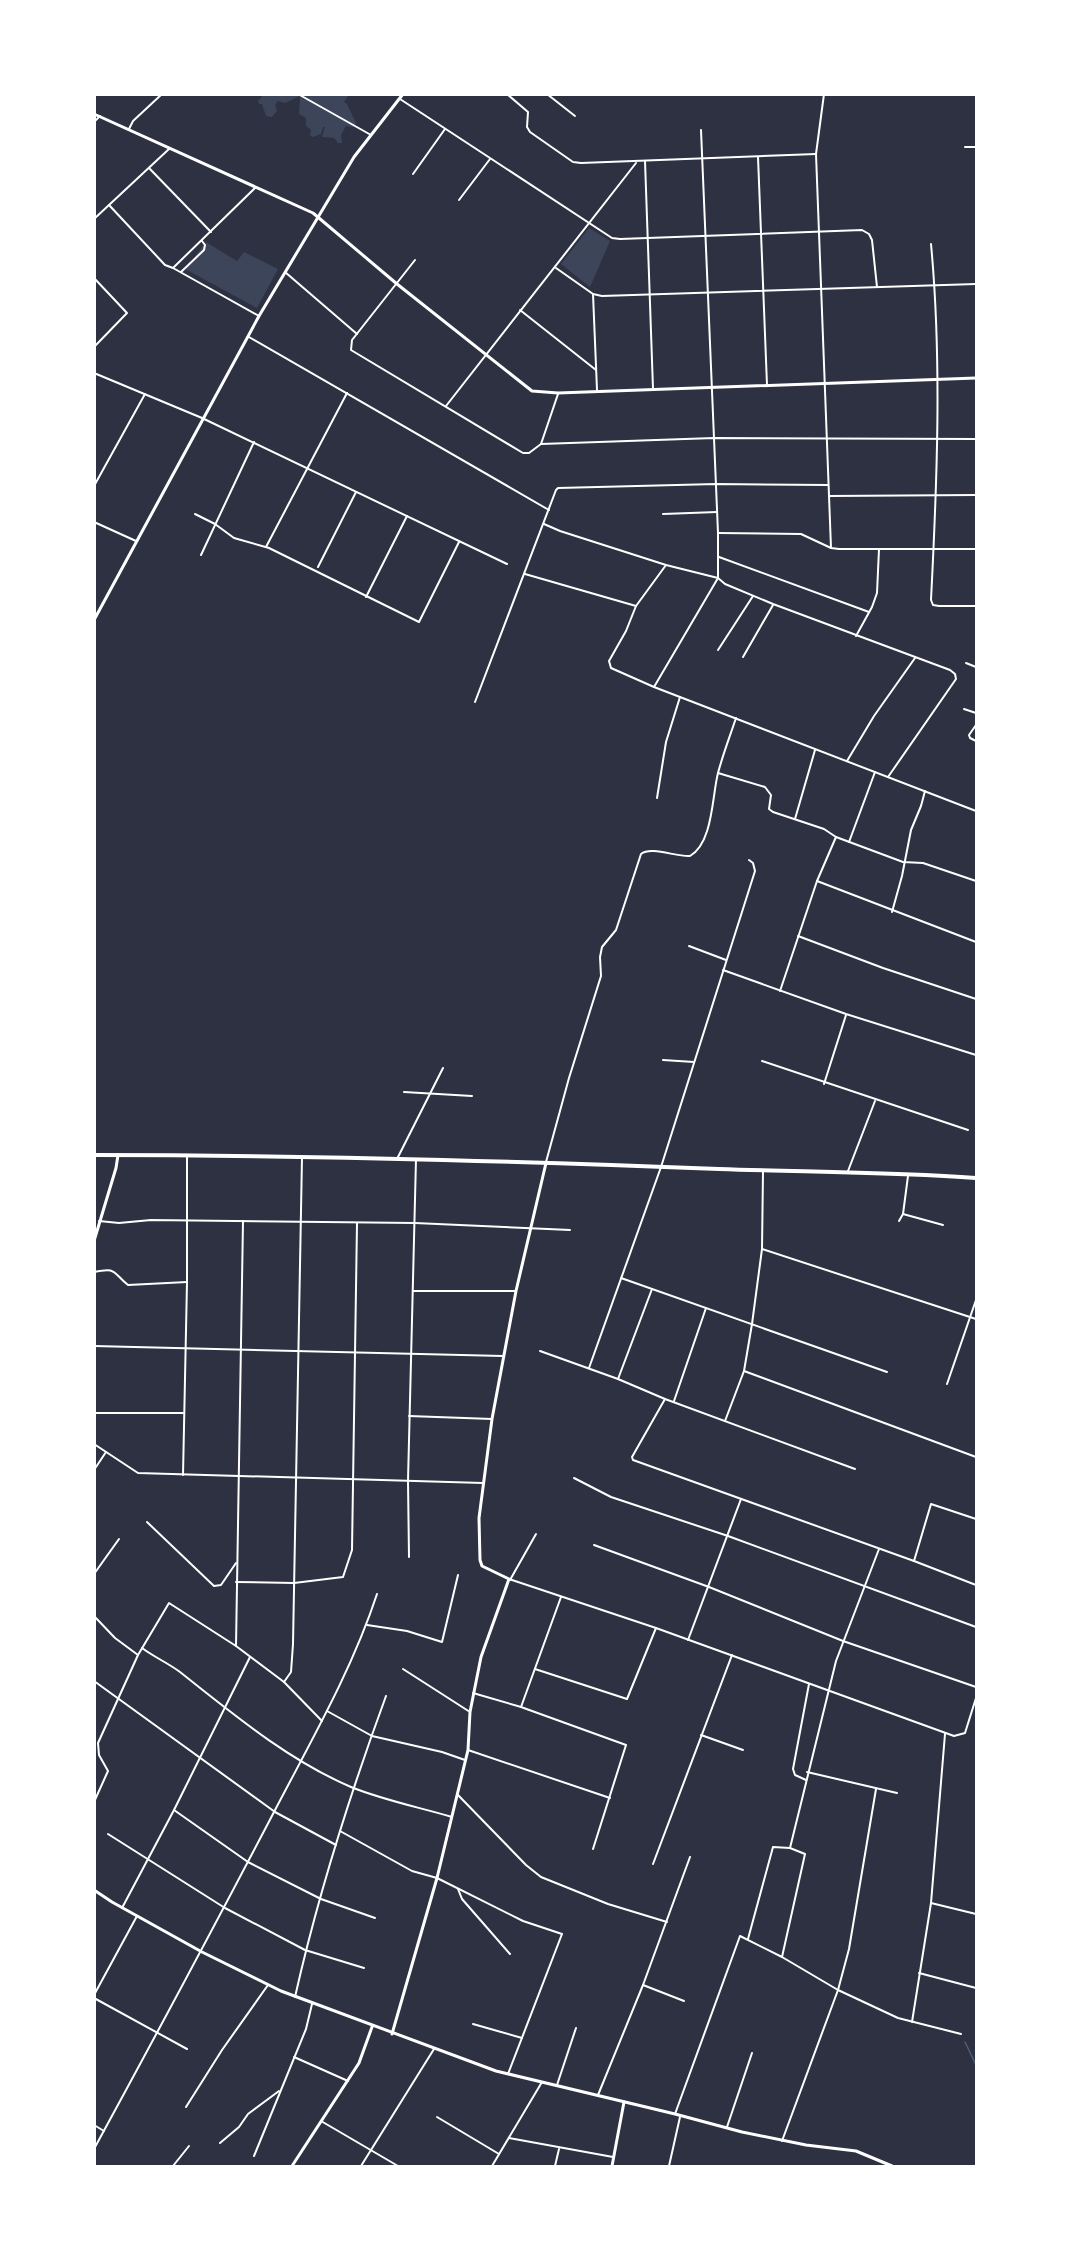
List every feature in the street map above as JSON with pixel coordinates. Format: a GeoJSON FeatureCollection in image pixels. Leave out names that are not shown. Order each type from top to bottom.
{"type":"FeatureCollection","features":[{"type":"Feature","properties":{"kind":"main road"},"geometry":{"type":"LineString","coordinates":[[94,1155],[546,1162],[763,1171],[908,1173],[976,1178]]}},
{"type":"Feature","properties":{"kind":"street"},"geometry":{"type":"LineString","coordinates":[[128,130],[134,121],[162,94]]}},
{"type":"Feature","properties":{"kind":"street"},"geometry":{"type":"LineString","coordinates":[[298,94],[371,135]]}},
{"type":"Feature","properties":{"kind":"street"},"geometry":{"type":"LineString","coordinates":[[94,620],[259,316],[354,157],[403,94]]}},
{"type":"Feature","properties":{"kind":"street"},"geometry":{"type":"LineString","coordinates":[[507,94],[528,112],[528,130],[573,162],[587,164],[816,154]]}},
{"type":"Feature","properties":{"kind":"street"},"geometry":{"type":"LineString","coordinates":[[547,94],[575,116]]}},
{"type":"Feature","properties":{"kind":"street"},"geometry":{"type":"LineString","coordinates":[[824,94],[816,154],[831,548]]}},
{"type":"Feature","properties":{"kind":"street"},"geometry":{"type":"LineString","coordinates":[[400,99],[612,238],[862,230],[873,240],[877,288]]}},
{"type":"Feature","properties":{"kind":"street"},"geometry":{"type":"LineString","coordinates":[[94,114],[313,213],[485,356],[532,391],[558,393],[976,378]]}},
{"type":"Feature","properties":{"kind":"street"},"geometry":{"type":"LineString","coordinates":[[94,122],[100,116]]}},
{"type":"Feature","properties":{"kind":"street"},"geometry":{"type":"LineString","coordinates":[[413,174],[445,129]]}},
{"type":"Feature","properties":{"kind":"street"},"geometry":{"type":"LineString","coordinates":[[654,687],[718,578],[701,130]]}},
{"type":"Feature","properties":{"kind":"street"},"geometry":{"type":"LineString","coordinates":[[965,147],[976,147]]}},
{"type":"Feature","properties":{"kind":"street"},"geometry":{"type":"LineString","coordinates":[[94,219],[169,149]]}},
{"type":"Feature","properties":{"kind":"street"},"geometry":{"type":"LineString","coordinates":[[758,157],[768,385]]}},
{"type":"Feature","properties":{"kind":"street"},"geometry":{"type":"LineString","coordinates":[[459,200],[490,159]]}},
{"type":"Feature","properties":{"kind":"street"},"geometry":{"type":"LineString","coordinates":[[645,161],[653,390]]}},
{"type":"Feature","properties":{"kind":"street"},"geometry":{"type":"LineString","coordinates":[[446,406],[638,162]]}},
{"type":"Feature","properties":{"kind":"street"},"geometry":{"type":"LineString","coordinates":[[149,168],[211,232]]}},
{"type":"Feature","properties":{"kind":"street"},"geometry":{"type":"LineString","coordinates":[[173,268],[256,188]]}},
{"type":"Feature","properties":{"kind":"street"},"geometry":{"type":"LineString","coordinates":[[109,205],[165,265],[259,316]]}},
{"type":"Feature","properties":{"kind":"street"},"geometry":{"type":"LineString","coordinates":[[181,272],[204,250],[205,246],[202,241]]}},
{"type":"Feature","properties":{"kind":"street"},"geometry":{"type":"LineString","coordinates":[[931,244],[935,284],[936,380],[936,496],[931,600],[933,604],[939,606],[976,606]]}},
{"type":"Feature","properties":{"kind":"street"},"geometry":{"type":"LineString","coordinates":[[415,260],[357,334],[351,347],[352,352],[524,453],[529,453],[541,444],[558,393]]}},
{"type":"Feature","properties":{"kind":"street"},"geometry":{"type":"LineString","coordinates":[[556,268],[593,294],[602,296],[976,284]]}},
{"type":"Feature","properties":{"kind":"street"},"geometry":{"type":"LineString","coordinates":[[285,273],[357,334]]}},
{"type":"Feature","properties":{"kind":"street"},"geometry":{"type":"LineString","coordinates":[[94,278],[126,310],[126,316],[94,347]]}},
{"type":"Feature","properties":{"kind":"street"},"geometry":{"type":"LineString","coordinates":[[593,294],[597,390]]}},
{"type":"Feature","properties":{"kind":"street"},"geometry":{"type":"LineString","coordinates":[[520,310],[596,370]]}},
{"type":"Feature","properties":{"kind":"street"},"geometry":{"type":"LineString","coordinates":[[249,337],[549,510]]}},
{"type":"Feature","properties":{"kind":"street"},"geometry":{"type":"LineString","coordinates":[[94,373],[254,442],[507,564]]}},
{"type":"Feature","properties":{"kind":"street"},"geometry":{"type":"LineString","coordinates":[[266,547],[347,393]]}},
{"type":"Feature","properties":{"kind":"street"},"geometry":{"type":"LineString","coordinates":[[94,486],[145,394]]}},
{"type":"Feature","properties":{"kind":"street"},"geometry":{"type":"LineString","coordinates":[[541,444],[714,438],[976,439]]}},
{"type":"Feature","properties":{"kind":"street"},"geometry":{"type":"LineString","coordinates":[[201,555],[254,442]]}},
{"type":"Feature","properties":{"kind":"street"},"geometry":{"type":"LineString","coordinates":[[475,702],[555,490],[563,487],[716,484],[828,485]]}},
{"type":"Feature","properties":{"kind":"street"},"geometry":{"type":"LineString","coordinates":[[318,567],[356,491]]}},
{"type":"Feature","properties":{"kind":"street"},"geometry":{"type":"LineString","coordinates":[[828,496],[976,495]]}},
{"type":"Feature","properties":{"kind":"street"},"geometry":{"type":"LineString","coordinates":[[663,514],[717,512]]}},
{"type":"Feature","properties":{"kind":"street"},"geometry":{"type":"LineString","coordinates":[[195,514],[215,524],[234,538],[266,547],[419,622],[460,542]]}},
{"type":"Feature","properties":{"kind":"street"},"geometry":{"type":"LineString","coordinates":[[366,597],[407,516]]}},
{"type":"Feature","properties":{"kind":"street"},"geometry":{"type":"LineString","coordinates":[[94,522],[136,541]]}},
{"type":"Feature","properties":{"kind":"street"},"geometry":{"type":"LineString","coordinates":[[544,524],[666,565],[718,578],[725,584],[773,604],[950,670],[955,674],[956,679],[888,777]]}},
{"type":"Feature","properties":{"kind":"street"},"geometry":{"type":"LineString","coordinates":[[718,533],[801,534],[831,548],[976,549]]}},
{"type":"Feature","properties":{"kind":"street"},"geometry":{"type":"LineString","coordinates":[[856,636],[877,593],[879,549]]}},
{"type":"Feature","properties":{"kind":"street"},"geometry":{"type":"LineString","coordinates":[[718,557],[869,612]]}},
{"type":"Feature","properties":{"kind":"street"},"geometry":{"type":"LineString","coordinates":[[666,565],[636,606],[609,665],[611,668],[654,687],[976,811]]}},
{"type":"Feature","properties":{"kind":"street"},"geometry":{"type":"LineString","coordinates":[[525,574],[636,606]]}},
{"type":"Feature","properties":{"kind":"street"},"geometry":{"type":"LineString","coordinates":[[718,650],[753,596]]}},
{"type":"Feature","properties":{"kind":"street"},"geometry":{"type":"LineString","coordinates":[[743,657],[773,604]]}},
{"type":"Feature","properties":{"kind":"street"},"geometry":{"type":"LineString","coordinates":[[847,761],[874,716],[915,658]]}},
{"type":"Feature","properties":{"kind":"street"},"geometry":{"type":"LineString","coordinates":[[966,663],[976,667]]}},
{"type":"Feature","properties":{"kind":"street"},"geometry":{"type":"LineString","coordinates":[[657,798],[666,742],[680,697]]}},
{"type":"Feature","properties":{"kind":"street"},"geometry":{"type":"LineString","coordinates":[[964,709],[976,713]]}},
{"type":"Feature","properties":{"kind":"street"},"geometry":{"type":"LineString","coordinates":[[736,718],[718,773],[707,829],[701,846],[690,856],[674,856],[651,850],[645,850],[641,854],[616,930],[602,947],[601,976],[546,1162],[503,1356],[479,1518],[481,1564],[485,1569],[509,1580],[656,1628],[945,1734],[954,1736],[964,1733],[976,1698]]}},
{"type":"Feature","properties":{"kind":"street"},"geometry":{"type":"LineString","coordinates":[[976,725],[969,735],[976,741]]}},
{"type":"Feature","properties":{"kind":"street"},"geometry":{"type":"LineString","coordinates":[[795,819],[816,749]]}},
{"type":"Feature","properties":{"kind":"street"},"geometry":{"type":"LineString","coordinates":[[849,842],[875,772]]}},
{"type":"Feature","properties":{"kind":"street"},"geometry":{"type":"LineString","coordinates":[[718,773],[765,787],[771,795],[770,811],[824,829],[836,837],[903,862],[922,863],[976,881]]}},
{"type":"Feature","properties":{"kind":"street"},"geometry":{"type":"LineString","coordinates":[[892,912],[911,830],[925,791]]}},
{"type":"Feature","properties":{"kind":"street"},"geometry":{"type":"LineString","coordinates":[[780,992],[817,881],[836,837]]}},
{"type":"Feature","properties":{"kind":"street"},"geometry":{"type":"LineString","coordinates":[[589,1368],[661,1167],[754,871],[753,863],[749,860]]}},
{"type":"Feature","properties":{"kind":"street"},"geometry":{"type":"LineString","coordinates":[[817,881],[892,912],[976,942]]}},
{"type":"Feature","properties":{"kind":"street"},"geometry":{"type":"LineString","coordinates":[[798,936],[883,968],[976,999]]}},
{"type":"Feature","properties":{"kind":"street"},"geometry":{"type":"LineString","coordinates":[[689,946],[726,960]]}},
{"type":"Feature","properties":{"kind":"street"},"geometry":{"type":"LineString","coordinates":[[723,970],[846,1014],[976,1055],[976,1051]]}},
{"type":"Feature","properties":{"kind":"street"},"geometry":{"type":"LineString","coordinates":[[825,1084],[846,1014]]}},
{"type":"Feature","properties":{"kind":"street"},"geometry":{"type":"LineString","coordinates":[[663,1060],[694,1062]]}},
{"type":"Feature","properties":{"kind":"street"},"geometry":{"type":"LineString","coordinates":[[762,1061],[968,1130]]}},
{"type":"Feature","properties":{"kind":"street"},"geometry":{"type":"LineString","coordinates":[[397,1159],[443,1068]]}},
{"type":"Feature","properties":{"kind":"street"},"geometry":{"type":"LineString","coordinates":[[404,1092],[472,1096]]}},
{"type":"Feature","properties":{"kind":"street"},"geometry":{"type":"LineString","coordinates":[[848,1171],[875,1100]]}},
{"type":"Feature","properties":{"kind":"street"},"geometry":{"type":"LineString","coordinates":[[95,1240],[118,1155]]}},
{"type":"Feature","properties":{"kind":"street"},"geometry":{"type":"LineString","coordinates":[[183,1475],[187,1155]]}},
{"type":"Feature","properties":{"kind":"street"},"geometry":{"type":"LineString","coordinates":[[284,1682],[288,1677],[292,1662],[302,1157]]}},
{"type":"Feature","properties":{"kind":"street"},"geometry":{"type":"LineString","coordinates":[[409,1557],[409,1416],[416,1159]]}},
{"type":"Feature","properties":{"kind":"street"},"geometry":{"type":"LineString","coordinates":[[725,1421],[744,1371],[752,1324],[762,1249],[763,1171]]}},
{"type":"Feature","properties":{"kind":"street"},"geometry":{"type":"LineString","coordinates":[[899,1221],[903,1214],[908,1173]]}},
{"type":"Feature","properties":{"kind":"street"},"geometry":{"type":"LineString","coordinates":[[903,1214],[943,1225]]}},
{"type":"Feature","properties":{"kind":"street"},"geometry":{"type":"LineString","coordinates":[[99,1221],[119,1223],[129,1220],[414,1223],[570,1230]]}},
{"type":"Feature","properties":{"kind":"street"},"geometry":{"type":"LineString","coordinates":[[236,1646],[243,1221]]}},
{"type":"Feature","properties":{"kind":"street"},"geometry":{"type":"LineString","coordinates":[[236,1582],[294,1582],[343,1577],[352,1551],[357,1223]]}},
{"type":"Feature","properties":{"kind":"street"},"geometry":{"type":"LineString","coordinates":[[762,1249],[976,1319]]}},
{"type":"Feature","properties":{"kind":"street"},"geometry":{"type":"LineString","coordinates":[[94,1272],[114,1270],[128,1285],[187,1282]]}},
{"type":"Feature","properties":{"kind":"street"},"geometry":{"type":"LineString","coordinates":[[621,1278],[887,1372]]}},
{"type":"Feature","properties":{"kind":"street"},"geometry":{"type":"LineString","coordinates":[[618,1378],[652,1289]]}},
{"type":"Feature","properties":{"kind":"street"},"geometry":{"type":"LineString","coordinates":[[413,1291],[516,1292]]}},
{"type":"Feature","properties":{"kind":"street"},"geometry":{"type":"LineString","coordinates":[[947,1384],[976,1300]]}},
{"type":"Feature","properties":{"kind":"street"},"geometry":{"type":"LineString","coordinates":[[674,1401],[706,1308]]}},
{"type":"Feature","properties":{"kind":"street"},"geometry":{"type":"LineString","coordinates":[[94,1346],[503,1356]]}},
{"type":"Feature","properties":{"kind":"street"},"geometry":{"type":"LineString","coordinates":[[540,1351],[618,1378],[665,1399],[855,1469]]}},
{"type":"Feature","properties":{"kind":"street"},"geometry":{"type":"LineString","coordinates":[[744,1371],[976,1457]]}},
{"type":"Feature","properties":{"kind":"street"},"geometry":{"type":"LineString","coordinates":[[665,1399],[632,1457],[633,1460],[976,1585]]}},
{"type":"Feature","properties":{"kind":"street"},"geometry":{"type":"LineString","coordinates":[[94,1413],[183,1413]]}},
{"type":"Feature","properties":{"kind":"street"},"geometry":{"type":"LineString","coordinates":[[409,1416],[492,1419]]}},
{"type":"Feature","properties":{"kind":"street"},"geometry":{"type":"LineString","coordinates":[[94,1444],[138,1473],[483,1483]]}},
{"type":"Feature","properties":{"kind":"street"},"geometry":{"type":"LineString","coordinates":[[94,1470],[106,1452]]}},
{"type":"Feature","properties":{"kind":"street"},"geometry":{"type":"LineString","coordinates":[[574,1478],[611,1497],[728,1536],[976,1628]]}},
{"type":"Feature","properties":{"kind":"street"},"geometry":{"type":"LineString","coordinates":[[688,1640],[741,1499]]}},
{"type":"Feature","properties":{"kind":"street"},"geometry":{"type":"LineString","coordinates":[[915,1561],[931,1504],[976,1519]]}},
{"type":"Feature","properties":{"kind":"street"},"geometry":{"type":"LineString","coordinates":[[147,1522],[214,1586],[220,1585],[236,1563]]}},
{"type":"Feature","properties":{"kind":"street"},"geometry":{"type":"LineString","coordinates":[[392,2034],[437,1878],[458,1794],[468,1750],[473,1693],[487,1637],[509,1580],[536,1534]]}},
{"type":"Feature","properties":{"kind":"street"},"geometry":{"type":"LineString","coordinates":[[94,1574],[119,1539]]}},
{"type":"Feature","properties":{"kind":"street"},"geometry":{"type":"LineString","coordinates":[[594,1545],[709,1587],[843,1641],[976,1687]]}},
{"type":"Feature","properties":{"kind":"street"},"geometry":{"type":"LineString","coordinates":[[790,1848],[827,1691],[843,1641],[879,1548]]}},
{"type":"Feature","properties":{"kind":"street"},"geometry":{"type":"LineString","coordinates":[[367,1625],[407,1631],[442,1642],[458,1575]]}},
{"type":"Feature","properties":{"kind":"street"},"geometry":{"type":"LineString","coordinates":[[94,2149],[202,1952],[322,1721],[367,1625],[377,1594]]}},
{"type":"Feature","properties":{"kind":"street"},"geometry":{"type":"LineString","coordinates":[[521,1707],[561,1597]]}},
{"type":"Feature","properties":{"kind":"street"},"geometry":{"type":"LineString","coordinates":[[94,1802],[108,1771],[99,1755],[98,1743],[138,1655],[167,1604],[171,1603],[236,1646],[284,1682],[322,1721]]}},
{"type":"Feature","properties":{"kind":"street"},"geometry":{"type":"LineString","coordinates":[[94,1616],[115,1638],[138,1655]]}},
{"type":"Feature","properties":{"kind":"street"},"geometry":{"type":"LineString","coordinates":[[535,1669],[628,1698],[656,1628]]}},
{"type":"Feature","properties":{"kind":"street"},"geometry":{"type":"LineString","coordinates":[[142,1647],[301,1761],[353,1788],[452,1817]]}},
{"type":"Feature","properties":{"kind":"street"},"geometry":{"type":"LineString","coordinates":[[653,1864],[732,1655]]}},
{"type":"Feature","properties":{"kind":"street"},"geometry":{"type":"LineString","coordinates":[[122,1908],[174,1810],[250,1657]]}},
{"type":"Feature","properties":{"kind":"street"},"geometry":{"type":"LineString","coordinates":[[403,1669],[470,1712]]}},
{"type":"Feature","properties":{"kind":"street"},"geometry":{"type":"LineString","coordinates":[[94,1681],[274,1812],[336,1845]]}},
{"type":"Feature","properties":{"kind":"street"},"geometry":{"type":"LineString","coordinates":[[806,1780],[795,1775],[793,1769],[809,1684]]}},
{"type":"Feature","properties":{"kind":"street"},"geometry":{"type":"LineString","coordinates":[[473,1693],[521,1707],[626,1745],[593,1849]]}},
{"type":"Feature","properties":{"kind":"street"},"geometry":{"type":"LineString","coordinates":[[295,1997],[305,1950],[353,1788],[386,1696]]}},
{"type":"Feature","properties":{"kind":"street"},"geometry":{"type":"LineString","coordinates":[[327,1711],[372,1736],[442,1752],[465,1761]]}},
{"type":"Feature","properties":{"kind":"street"},"geometry":{"type":"LineString","coordinates":[[912,2022],[931,1903],[945,1734]]}},
{"type":"Feature","properties":{"kind":"street"},"geometry":{"type":"LineString","coordinates":[[701,1735],[743,1750]]}},
{"type":"Feature","properties":{"kind":"street"},"geometry":{"type":"LineString","coordinates":[[468,1750],[610,1798]]}},
{"type":"Feature","properties":{"kind":"street"},"geometry":{"type":"LineString","coordinates":[[807,1772],[897,1793]]}},
{"type":"Feature","properties":{"kind":"street"},"geometry":{"type":"LineString","coordinates":[[782,2141],[838,1990],[849,1949],[876,1789]]}},
{"type":"Feature","properties":{"kind":"street"},"geometry":{"type":"LineString","coordinates":[[458,1794],[526,1865],[541,1877],[608,1904],[667,1922]]}},
{"type":"Feature","properties":{"kind":"street"},"geometry":{"type":"LineString","coordinates":[[174,1810],[248,1862],[321,1899],[375,1918]]}},
{"type":"Feature","properties":{"kind":"street"},"geometry":{"type":"LineString","coordinates":[[340,1831],[412,1871],[437,1878],[523,1921],[562,1934],[508,2074]]}},
{"type":"Feature","properties":{"kind":"street"},"geometry":{"type":"LineString","coordinates":[[108,1834],[225,1908],[305,1950],[364,1968]]}},
{"type":"Feature","properties":{"kind":"street"},"geometry":{"type":"LineString","coordinates":[[747,1939],[773,1847],[790,1848],[806,1856],[782,1957]]}},
{"type":"Feature","properties":{"kind":"street"},"geometry":{"type":"LineString","coordinates":[[598,2096],[643,1985],[690,1857]]}},
{"type":"Feature","properties":{"kind":"street"},"geometry":{"type":"LineString","coordinates":[[458,1889],[462,1899],[510,1954]]}},
{"type":"Feature","properties":{"kind":"street"},"geometry":{"type":"LineString","coordinates":[[94,1890],[202,1952],[268,1985],[312,2004],[434,2049],[508,2074],[782,2141],[856,2151],[892,2166]]}},
{"type":"Feature","properties":{"kind":"street"},"geometry":{"type":"LineString","coordinates":[[931,1903],[976,1914]]}},
{"type":"Feature","properties":{"kind":"street"},"geometry":{"type":"LineString","coordinates":[[137,1916],[94,1997],[187,2049]]}},
{"type":"Feature","properties":{"kind":"street"},"geometry":{"type":"LineString","coordinates":[[675,2114],[740,1936],[782,1957],[838,1990],[898,2018],[961,2034]]}},
{"type":"Feature","properties":{"kind":"street"},"geometry":{"type":"LineString","coordinates":[[919,1972],[976,1988]]}},
{"type":"Feature","properties":{"kind":"street"},"geometry":{"type":"LineString","coordinates":[[186,2107],[222,2050],[268,1985]]}},
{"type":"Feature","properties":{"kind":"street"},"geometry":{"type":"LineString","coordinates":[[643,1985],[684,2001]]}},
{"type":"Feature","properties":{"kind":"street"},"geometry":{"type":"LineString","coordinates":[[254,2156],[306,2029],[312,2004]]}},
{"type":"Feature","properties":{"kind":"street"},"geometry":{"type":"LineString","coordinates":[[473,2024],[522,2038]]}},
{"type":"Feature","properties":{"kind":"street"},"geometry":{"type":"LineString","coordinates":[[292,2166],[348,2081],[358,2063],[372,2027]]}},
{"type":"Feature","properties":{"kind":"street"},"geometry":{"type":"LineString","coordinates":[[556,2086],[576,2028]]}},
{"type":"Feature","properties":{"kind":"street"},"geometry":{"type":"LineString","coordinates":[[361,2166],[434,2049]]}},
{"type":"Feature","properties":{"kind":"street"},"geometry":{"type":"LineString","coordinates":[[727,2128],[752,2053]]}},
{"type":"Feature","properties":{"kind":"street"},"geometry":{"type":"LineString","coordinates":[[294,2057],[348,2081]]}},
{"type":"Feature","properties":{"kind":"street"},"geometry":{"type":"LineString","coordinates":[[492,2166],[542,2082]]}},
{"type":"Feature","properties":{"kind":"street"},"geometry":{"type":"LineString","coordinates":[[219,2143],[239,2127],[248,2114],[281,2089]]}},
{"type":"Feature","properties":{"kind":"street"},"geometry":{"type":"LineString","coordinates":[[612,2166],[624,2102]]}},
{"type":"Feature","properties":{"kind":"street"},"geometry":{"type":"LineString","coordinates":[[669,2166],[681,2115]]}},
{"type":"Feature","properties":{"kind":"street"},"geometry":{"type":"LineString","coordinates":[[437,2117],[500,2154]]}},
{"type":"Feature","properties":{"kind":"street"},"geometry":{"type":"LineString","coordinates":[[321,2121],[398,2166]]}},
{"type":"Feature","properties":{"kind":"street"},"geometry":{"type":"LineString","coordinates":[[94,2125],[104,2131]]}},
{"type":"Feature","properties":{"kind":"street"},"geometry":{"type":"LineString","coordinates":[[509,2138],[614,2157]]}},
{"type":"Feature","properties":{"kind":"street"},"geometry":{"type":"LineString","coordinates":[[173,2166],[189,2146]]}},
{"type":"Feature","properties":{"kind":"street"},"geometry":{"type":"LineString","coordinates":[[555,2166],[560,2148]]}},
{"type":"Feature","properties":{"kind":"shaded area"},"geometry":{"type":"Polygon","coordinates":[[[263,95],[349,95],[344,102],[356,123],[353,127],[346,126],[341,135],[342,143],[338,143],[334,138],[322,137],[325,127],[321,134],[313,137],[310,136],[311,130],[306,126],[306,118],[299,114],[300,96],[285,103],[278,101],[275,105],[277,111],[272,117],[266,116],[262,104],[259,104],[258,101],[263,95]]]}},
{"type":"Feature","properties":{"kind":"shaded area"},"geometry":{"type":"Polygon","coordinates":[[[589,228],[610,241],[590,287],[561,264],[589,228]]]}},
{"type":"Feature","properties":{"kind":"shaded area"},"geometry":{"type":"Polygon","coordinates":[[[206,242],[237,261],[244,252],[278,269],[257,308],[185,269],[206,242]]]}},
{"type":"Feature","properties":{"kind":"waterway"},"geometry":{"type":"LineString","coordinates":[[965,2042],[976,2065]]}}]}
